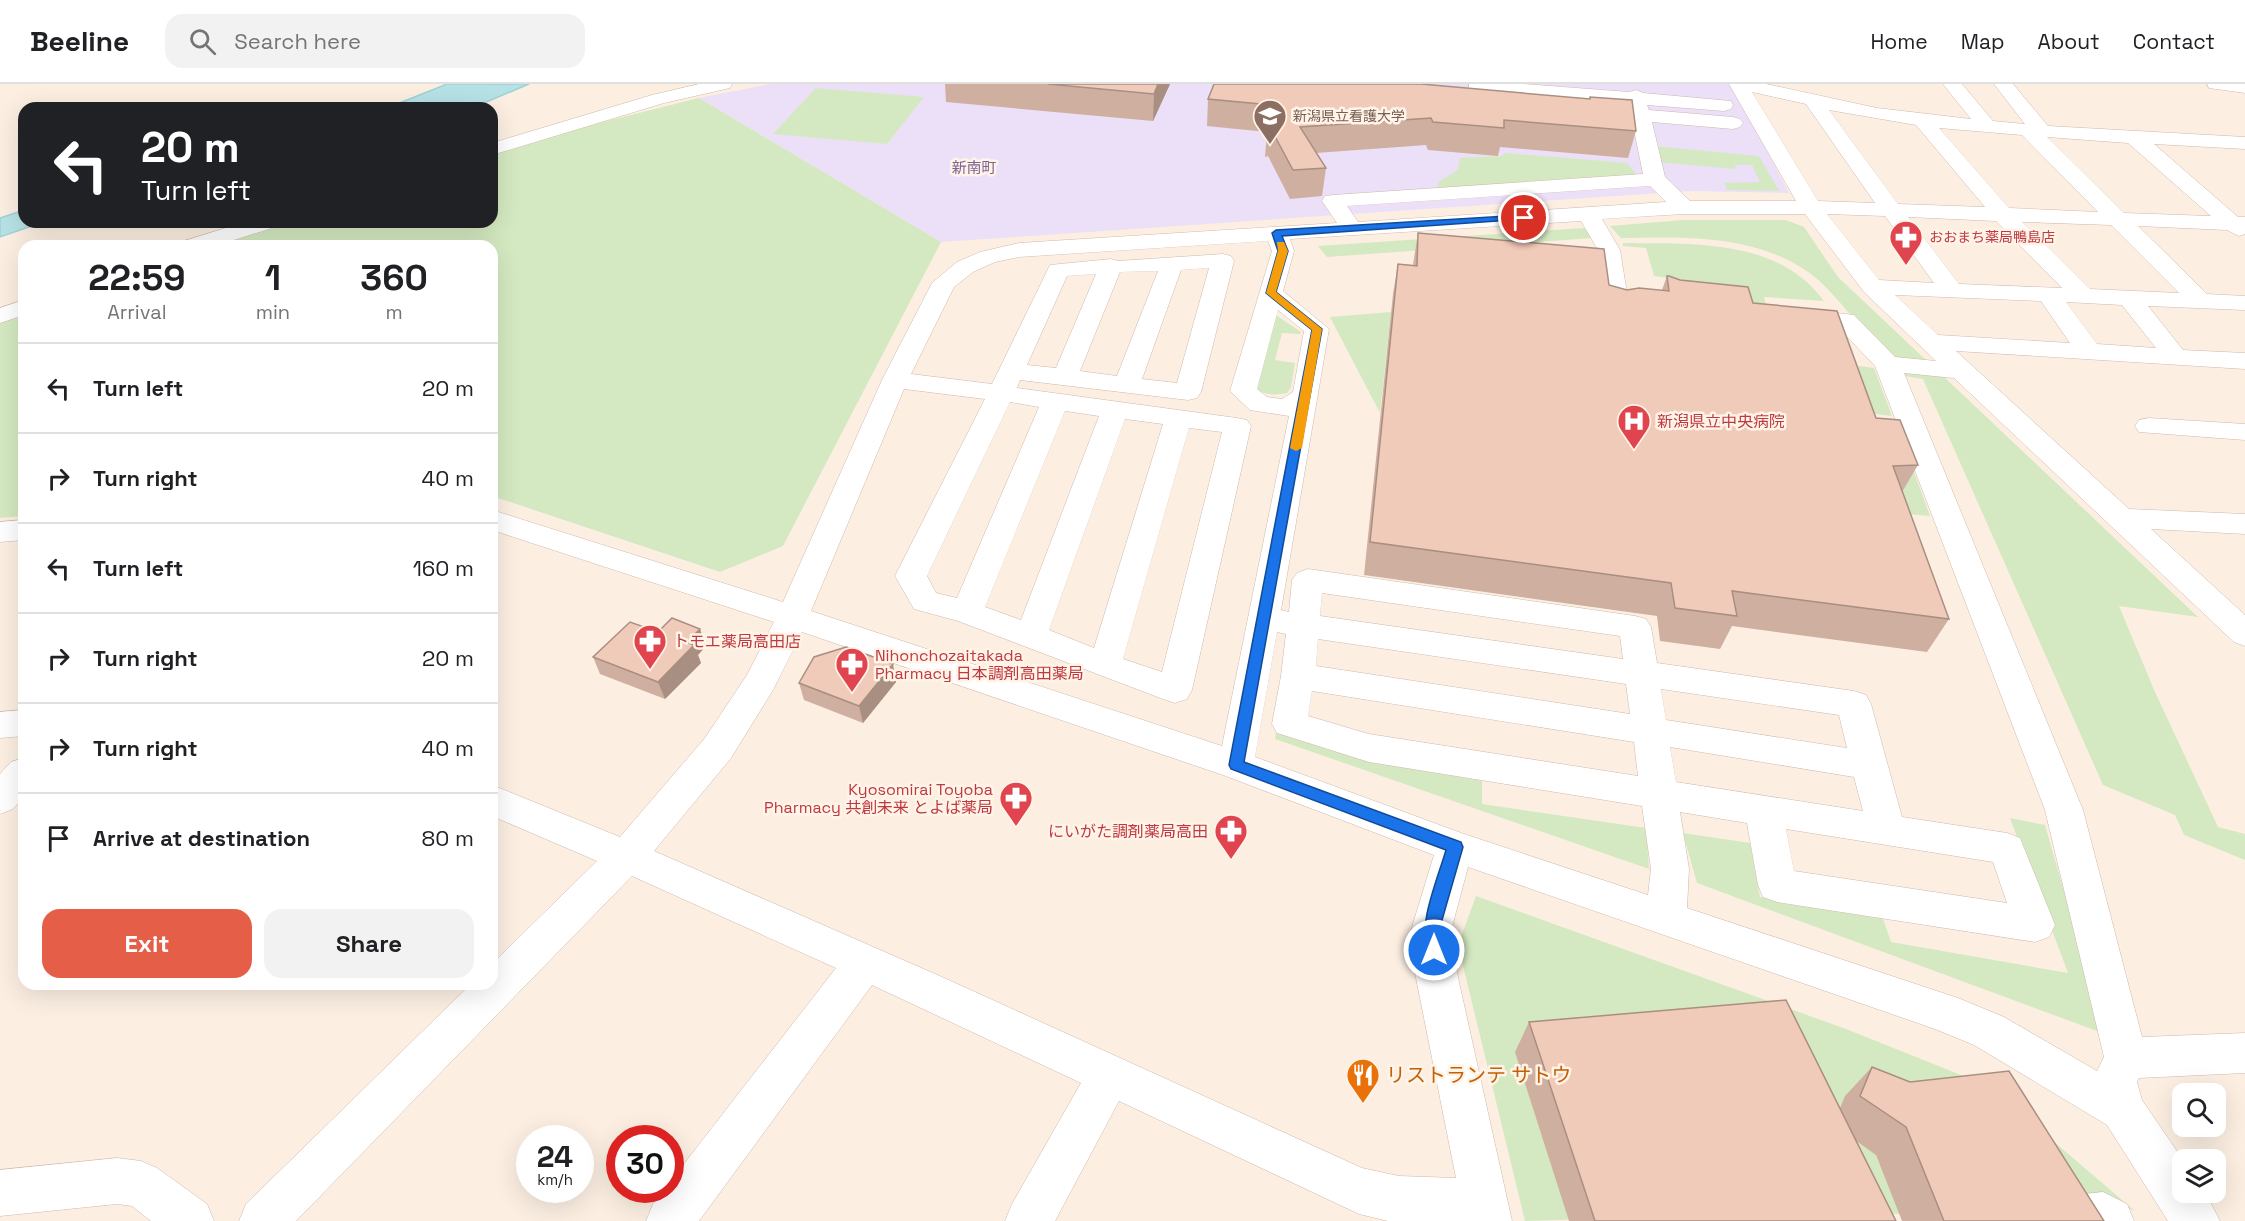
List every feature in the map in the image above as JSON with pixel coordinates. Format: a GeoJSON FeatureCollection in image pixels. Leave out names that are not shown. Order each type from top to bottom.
{"type":"FeatureCollection","features":[{"type":"Feature","properties":{"kind":"street"},"geometry":{"type":"LineString","coordinates":[[498,147],[659,99],[723,84]]}},
{"type":"Feature","properties":{"kind":"street"},"geometry":{"type":"LineString","coordinates":[[1639,108],[1737,136],[1714,88],[1659,84]]}},
{"type":"Feature","properties":{"kind":"street"},"geometry":{"type":"LineString","coordinates":[[1738,84],[1810,207],[1872,287],[1934,342],[2245,634]]}},
{"type":"Feature","properties":{"kind":"street"},"geometry":{"type":"LineString","coordinates":[[1743,84],[1813,101],[1922,120],[2034,130],[2245,142]]}},
{"type":"Feature","properties":{"kind":"street"},"geometry":{"type":"LineString","coordinates":[[1952,84],[1986,125]]}},
{"type":"Feature","properties":{"kind":"street"},"geometry":{"type":"LineString","coordinates":[[2003,84],[2034,130],[2117,219],[2200,301]]}},
{"type":"Feature","properties":{"kind":"street"},"geometry":{"type":"LineString","coordinates":[[1477,85],[1476,102],[1639,108],[1724,105]]}},
{"type":"Feature","properties":{"kind":"street"},"geometry":{"type":"LineString","coordinates":[[2229,86],[2245,98]]}},
{"type":"Feature","properties":{"kind":"street"},"geometry":{"type":"LineString","coordinates":[[1813,101],[1952,290]]}},
{"type":"Feature","properties":{"kind":"street"},"geometry":{"type":"LineString","coordinates":[[1639,108],[1655,179],[1684,208]]}},
{"type":"Feature","properties":{"kind":"street"},"geometry":{"type":"LineString","coordinates":[[1922,120],[2003,215],[2083,296]]}},
{"type":"Feature","properties":{"kind":"street"},"geometry":{"type":"LineString","coordinates":[[2132,136],[2241,227]]}},
{"type":"Feature","properties":{"kind":"street"},"geometry":{"type":"LineString","coordinates":[[2218,141],[2245,164]]}},
{"type":"Feature","properties":{"kind":"street"},"geometry":{"type":"LineString","coordinates":[[1351,228],[1334,201],[1655,179]]}},
{"type":"Feature","properties":{"kind":"street"},"geometry":{"type":"LineString","coordinates":[[1418,195],[1439,223]]}},
{"type":"Feature","properties":{"kind":"street"},"geometry":{"type":"LineString","coordinates":[[498,985],[627,856],[718,748],[760,681],[793,618],[895,380],[944,283],[965,267],[988,257],[1019,250],[1684,208],[1810,207],[2117,219],[2241,227]]}},
{"type":"Feature","properties":{"kind":"street"},"geometry":{"type":"LineString","coordinates":[[1588,213],[1609,250],[1618,312]]}},
{"type":"Feature","properties":{"kind":"street"},"geometry":{"type":"LineString","coordinates":[[211,240],[248,228]]}},
{"type":"Feature","properties":{"kind":"street"},"geometry":{"type":"LineString","coordinates":[[1276,233],[1283,251],[1243,391],[1259,404],[1287,408],[1306,396]]}},
{"type":"Feature","properties":{"kind":"street"},"geometry":{"type":"LineString","coordinates":[[895,380],[1006,382],[1121,398],[1188,392],[1223,261],[1058,270],[1006,382],[911,576],[925,600],[967,612],[1175,690],[1237,426],[1178,419],[1121,398]]}},
{"type":"Feature","properties":{"kind":"street"},"geometry":{"type":"LineString","coordinates":[[1031,636],[1172,263]]}},
{"type":"Feature","properties":{"kind":"street"},"geometry":{"type":"LineString","coordinates":[[967,612],[1111,266]]}},
{"type":"Feature","properties":{"kind":"street"},"geometry":{"type":"LineString","coordinates":[[1872,287],[2245,303]]}},
{"type":"Feature","properties":{"kind":"street"},"geometry":{"type":"LineString","coordinates":[[1236,765],[1317,329],[1271,293]]}},
{"type":"Feature","properties":{"kind":"street"},"geometry":{"type":"LineString","coordinates":[[2048,295],[2089,351]]}},
{"type":"Feature","properties":{"kind":"street"},"geometry":{"type":"LineString","coordinates":[[2129,298],[2176,357]]}},
{"type":"Feature","properties":{"kind":"street"},"geometry":{"type":"LineString","coordinates":[[0,316],[18,309]]}},
{"type":"Feature","properties":{"kind":"street"},"geometry":{"type":"LineString","coordinates":[[1775,313],[1845,320],[1887,364],[2064,810],[2126,1058],[2115,1081],[2123,1110],[2196,1221]]}},
{"type":"Feature","properties":{"kind":"street"},"geometry":{"type":"LineString","coordinates":[[1934,342],[2245,361]]}},
{"type":"Feature","properties":{"kind":"street"},"geometry":{"type":"LineString","coordinates":[[1887,364],[1963,370]]}},
{"type":"Feature","properties":{"kind":"street"},"geometry":{"type":"LineString","coordinates":[[1105,665],[1178,419]]}},
{"type":"Feature","properties":{"kind":"street"},"geometry":{"type":"LineString","coordinates":[[2149,426],[2245,432]]}},
{"type":"Feature","properties":{"kind":"street"},"geometry":{"type":"LineString","coordinates":[[2121,518],[2245,524]]}},
{"type":"Feature","properties":{"kind":"street"},"geometry":{"type":"LineString","coordinates":[[498,522],[1236,765],[1455,847],[1943,1012],[1971,1023],[2039,1058],[2123,1110]]}},
{"type":"Feature","properties":{"kind":"street"},"geometry":{"type":"LineString","coordinates":[[0,532],[18,530]]}},
{"type":"Feature","properties":{"kind":"street"},"geometry":{"type":"LineString","coordinates":[[1666,918],[1670,870],[1660,796],[1635,627],[1308,580],[1298,676],[1289,724],[1370,748],[1660,796],[2007,849],[2035,925],[1777,885],[1764,812]]}},
{"type":"Feature","properties":{"kind":"street"},"geometry":{"type":"LineString","coordinates":[[1263,619],[1303,625]]}},
{"type":"Feature","properties":{"kind":"street"},"geometry":{"type":"LineString","coordinates":[[1642,674],[1854,704],[1887,831]]}},
{"type":"Feature","properties":{"kind":"street"},"geometry":{"type":"LineString","coordinates":[[1298,676],[1650,733],[1869,765]]}},
{"type":"Feature","properties":{"kind":"street"},"geometry":{"type":"LineString","coordinates":[[0,725],[18,724]]}},
{"type":"Feature","properties":{"kind":"street"},"geometry":{"type":"LineString","coordinates":[[0,799],[18,779]]}},
{"type":"Feature","properties":{"kind":"street"},"geometry":{"type":"LineString","coordinates":[[498,802],[627,856],[1110,1074],[1359,1191],[1399,1200],[1485,1212],[1436,973],[1432,927],[1455,847]]}},
{"type":"Feature","properties":{"kind":"street"},"geometry":{"type":"LineString","coordinates":[[670,1221],[864,963]]}},
{"type":"Feature","properties":{"kind":"street"},"geometry":{"type":"LineString","coordinates":[[262,1221],[493,990]]}},
{"type":"Feature","properties":{"kind":"street"},"geometry":{"type":"LineString","coordinates":[[2126,1058],[2245,1053]]}},
{"type":"Feature","properties":{"kind":"street"},"geometry":{"type":"LineString","coordinates":[[1029,1221],[1110,1074]]}},
{"type":"Feature","properties":{"kind":"street"},"geometry":{"type":"LineString","coordinates":[[0,1193],[117,1182],[141,1184],[190,1221]]}},
{"type":"Feature","properties":{"kind":"street"},"geometry":{"type":"LineString","coordinates":[[2083,1221],[2084,1218],[2103,1216],[2110,1221]]}},
{"type":"Feature","properties":{"kind":"shaded area","name":"新潟県立看護大学"},"geometry":{"type":"Polygon","coordinates":[[[770,84],[1732,84],[1789,193],[1690,191],[941,242],[699,98],[770,84]]]}},
{"type":"Feature","properties":{"kind":"green space"},"geometry":{"type":"Polygon","coordinates":[[[816,88],[924,97],[887,144],[773,134],[816,88]]]}},
{"type":"Feature","properties":{"kind":"green space"},"geometry":{"type":"Polygon","coordinates":[[[699,98],[941,242],[783,546],[720,572],[498,498],[498,240],[226,240],[264,228],[498,228],[498,152],[554,134],[699,98]]]}},
{"type":"Feature","properties":{"kind":"green space"},"geometry":{"type":"Polygon","coordinates":[[[1653,146],[1759,156],[1779,191],[1727,190],[1724,183],[1760,182],[1752,165],[1735,165],[1736,169],[1657,162],[1653,146]]]}},
{"type":"Feature","properties":{"kind":"green space"},"geometry":{"type":"Polygon","coordinates":[[[1506,153],[1627,163],[1638,176],[1439,189],[1438,182],[1458,170],[1460,158],[1501,156],[1506,153]]]}},
{"type":"Feature","properties":{"kind":"green space"},"geometry":{"type":"Polygon","coordinates":[[[1683,220],[1786,220],[1804,227],[1838,277],[1927,361],[1907,360],[1896,357],[1885,350],[1874,341],[1822,283],[1790,261],[1767,251],[1744,245],[1695,238],[1621,238],[1610,226],[1683,220]]]}},
{"type":"Feature","properties":{"kind":"green space"},"geometry":{"type":"Polygon","coordinates":[[[1584,228],[1593,238],[1327,257],[1318,246],[1584,228]]]}},
{"type":"Feature","properties":{"kind":"green space"},"geometry":{"type":"Polygon","coordinates":[[[1623,243],[1705,245],[1759,255],[1805,280],[1824,301],[1764,297],[1766,305],[1684,297],[1681,280],[1654,276],[1646,248],[1623,246],[1623,243]]]}},
{"type":"Feature","properties":{"kind":"green space"},"geometry":{"type":"Polygon","coordinates":[[[1391,312],[1380,413],[1330,317],[1391,312]]]}},
{"type":"Feature","properties":{"kind":"green space"},"geometry":{"type":"Polygon","coordinates":[[[1273,313],[1301,332],[1300,334],[1282,333],[1275,360],[1295,363],[1291,387],[1287,393],[1267,394],[1255,388],[1273,313]]]}},
{"type":"Feature","properties":{"kind":"green space"},"geometry":{"type":"Polygon","coordinates":[[[18,316],[18,516],[0,518],[0,323],[18,316]]]}},
{"type":"Feature","properties":{"kind":"green space"},"geometry":{"type":"Polygon","coordinates":[[[1852,365],[1874,368],[1892,416],[1868,413],[1852,365]]]}},
{"type":"Feature","properties":{"kind":"green space"},"geometry":{"type":"Polygon","coordinates":[[[1905,372],[1941,374],[2198,617],[2119,606],[2155,692],[2218,827],[2245,834],[2245,860],[2184,835],[2175,815],[2103,785],[1923,379],[1904,376],[1905,372]]]}},
{"type":"Feature","properties":{"kind":"green space"},"geometry":{"type":"Polygon","coordinates":[[[1899,430],[1930,516],[1907,514],[1901,509],[1899,430]]]}},
{"type":"Feature","properties":{"kind":"green space"},"geometry":{"type":"Polygon","coordinates":[[[1276,731],[1374,762],[1482,781],[1482,804],[1646,828],[1649,869],[1275,739],[1276,731]]]}},
{"type":"Feature","properties":{"kind":"green space"},"geometry":{"type":"Polygon","coordinates":[[[2010,818],[2045,825],[2105,1034],[1697,883],[1683,833],[1750,843],[1760,897],[1881,913],[1891,942],[2068,973],[2010,818]]]}},
{"type":"Feature","properties":{"kind":"green space"},"geometry":{"type":"Polygon","coordinates":[[[1476,896],[1846,1029],[1981,1083],[2018,1111],[2135,1211],[2113,1202],[1876,1155],[1900,1214],[1849,1211],[1525,1221],[1458,945],[1476,896]]]}},
{"type":"Feature","properties":{"kind":"water"},"geometry":{"type":"Polygon","coordinates":[[[447,84],[529,84],[486,102],[402,102],[447,84]]]}},
{"type":"Feature","properties":{"kind":"water"},"geometry":{"type":"Polygon","coordinates":[[[18,212],[18,228],[26,228],[0,237],[0,218],[18,212]]]}},
{"type":"Feature","properties":{"kind":"building"},"geometry":{"type":"Polygon","coordinates":[[[1048,84],[1158,84],[1154,94],[1048,84]]]}},
{"type":"Feature","properties":{"kind":"building"},"geometry":{"type":"Polygon","coordinates":[[[1214,84],[1421,84],[1590,99],[1590,97],[1632,100],[1636,131],[1504,120],[1504,128],[1433,122],[1431,118],[1300,127],[1326,168],[1293,170],[1271,129],[1267,129],[1272,105],[1208,99],[1214,84]]]}},
{"type":"Feature","properties":{"kind":"building"},"geometry":{"type":"Polygon","coordinates":[[[1418,233],[1604,249],[1609,285],[1627,290],[1639,288],[1669,291],[1667,276],[1669,276],[1680,280],[1748,287],[1753,303],[1837,311],[1876,418],[1900,420],[1918,465],[1893,466],[1949,619],[1732,591],[1737,616],[1675,608],[1671,583],[1370,542],[1398,264],[1417,266],[1418,233]]]}},
{"type":"Feature","properties":{"kind":"building"},"geometry":{"type":"Polygon","coordinates":[[[672,618],[700,629],[687,642],[694,645],[658,682],[593,657],[630,622],[658,632],[672,618]]]}},
{"type":"Feature","properties":{"kind":"building"},"geometry":{"type":"Polygon","coordinates":[[[846,647],[893,664],[859,706],[799,683],[814,657],[846,647]]]}},
{"type":"Feature","properties":{"kind":"building"},"geometry":{"type":"Polygon","coordinates":[[[1786,1000],[1896,1221],[1595,1221],[1529,1022],[1786,1000]]]}},
{"type":"Feature","properties":{"kind":"building"},"geometry":{"type":"Polygon","coordinates":[[[1872,1067],[1910,1082],[2009,1071],[2104,1221],[1944,1221],[1906,1127],[1860,1096],[1872,1067]]]}},
{"type":"Feature","properties":{"kind":"slow traffic"},"geometry":{"type":"LineString","coordinates":[[1280,244],[1283,251],[1271,293],[1317,329],[1296,448]]}},
{"type":"Feature","properties":{"kind":"place","name":"新潟県立看護大学"},"geometry":{"type":"Point","coordinates":[1270,145]}},
{"type":"Feature","properties":{"kind":"place","name":"おおまち薬局鴨島店"},"geometry":{"type":"Point","coordinates":[1906,266]}},
{"type":"Feature","properties":{"kind":"place","name":"新潟県立中央病院"},"geometry":{"type":"Point","coordinates":[1634,450]}},
{"type":"Feature","properties":{"kind":"place","name":"トモエ薬局高田店"},"geometry":{"type":"Point","coordinates":[650,670]}},
{"type":"Feature","properties":{"kind":"place","name":"Nihonchozaitakada Pharmacy 日本調剤高田薬局"},"geometry":{"type":"Point","coordinates":[852,693]}},
{"type":"Feature","properties":{"kind":"place","name":"Kyosomirai Toyoba Pharmacy 共創未来 とよば薬局"},"geometry":{"type":"Point","coordinates":[1016,827]}},
{"type":"Feature","properties":{"kind":"place","name":"にいがた調剤薬局高田"},"geometry":{"type":"Point","coordinates":[1231,860]}},
{"type":"Feature","properties":{"kind":"place","name":"リストランテ サトウ"},"geometry":{"type":"Point","coordinates":[1363,1104]}},
{"type":"Feature","properties":{"kind":"district","name":"新南町"},"geometry":{"type":"Point","coordinates":[974,167]}},
{"type":"Feature","properties":{"kind":"route"},"geometry":{"type":"LineString","coordinates":[[1434,950],[1432,927],[1455,847],[1236,765],[1317,329],[1271,293],[1283,251],[1276,233],[1524,218]]}}]}
